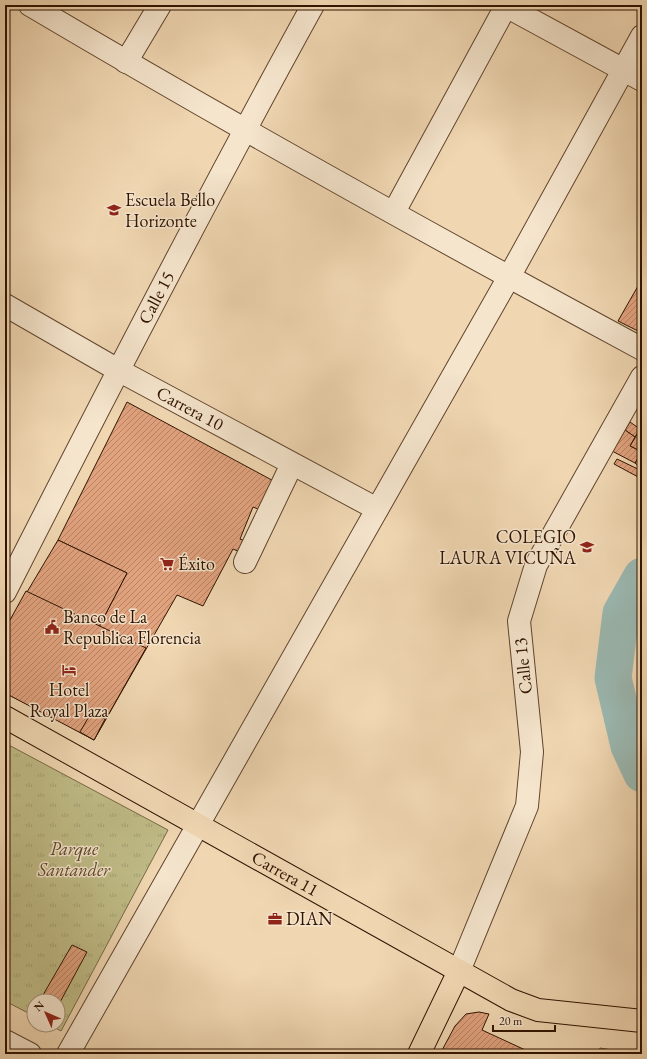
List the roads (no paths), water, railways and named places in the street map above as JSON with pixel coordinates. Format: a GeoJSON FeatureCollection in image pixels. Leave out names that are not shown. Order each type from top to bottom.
{"type":"FeatureCollection","features":[{"type":"Feature","properties":{"kind":"main road","name":"Carrera 11"},"geometry":{"type":"LineString","coordinates":[[5,717],[511,1000],[538,1010],[642,1021]]}},
{"type":"Feature","properties":{"kind":"main road"},"geometry":{"type":"LineString","coordinates":[[419,1054],[459,971]]}},
{"type":"Feature","properties":{"kind":"street"},"geometry":{"type":"LineString","coordinates":[[30,5],[126,62],[509,277],[642,349]]}},
{"type":"Feature","properties":{"kind":"street"},"geometry":{"type":"LineString","coordinates":[[126,62],[160,5]]}},
{"type":"Feature","properties":{"kind":"street","name":"Calle 15"},"geometry":{"type":"LineString","coordinates":[[5,592],[118,370],[245,128],[313,5]]}},
{"type":"Feature","properties":{"kind":"street"},"geometry":{"type":"LineString","coordinates":[[394,212],[505,6],[633,75]]}},
{"type":"Feature","properties":{"kind":"street"},"geometry":{"type":"LineString","coordinates":[[68,1054],[509,277],[633,75],[642,36]]}},
{"type":"Feature","properties":{"kind":"street","name":"Carrera 10"},"geometry":{"type":"LineString","coordinates":[[5,305],[118,370],[377,509]]}},
{"type":"Feature","properties":{"kind":"street","name":"Calle 13"},"geometry":{"type":"LineString","coordinates":[[459,971],[527,806],[532,752],[519,621],[536,565],[642,377]]}},
{"type":"Feature","properties":{"kind":"street"},"geometry":{"type":"LineString","coordinates":[[245,562],[292,464]]}},
{"type":"Feature","properties":{"kind":"street"},"geometry":{"type":"LineString","coordinates":[[5,1041],[30,1054]]}},
{"type":"Feature","properties":{"kind":"waterway"},"geometry":{"type":"LineString","coordinates":[[642,576],[621,613],[613,678],[629,746],[642,774]]}},
{"type":"Feature","properties":{"kind":"place","name":"Escuela Bello Horizonte"},"geometry":{"type":"Point","coordinates":[114,210]}},
{"type":"Feature","properties":{"kind":"place","name":"COLEGIO LAURA VICUÑA"},"geometry":{"type":"Point","coordinates":[587,547]}},
{"type":"Feature","properties":{"kind":"place","name":"Éxito"},"geometry":{"type":"Point","coordinates":[167,564]}},
{"type":"Feature","properties":{"kind":"place","name":"Banco de La Republica Florencia"},"geometry":{"type":"Point","coordinates":[52,627]}},
{"type":"Feature","properties":{"kind":"place","name":"Hotel Royal Plaza"},"geometry":{"type":"Point","coordinates":[69,670]}},
{"type":"Feature","properties":{"kind":"place","name":"DIAN"},"geometry":{"type":"Point","coordinates":[275,919]}},
{"type":"Feature","properties":{"kind":"park label","name":"Parque Santander"},"geometry":{"type":"Point","coordinates":[74,859]}}]}
